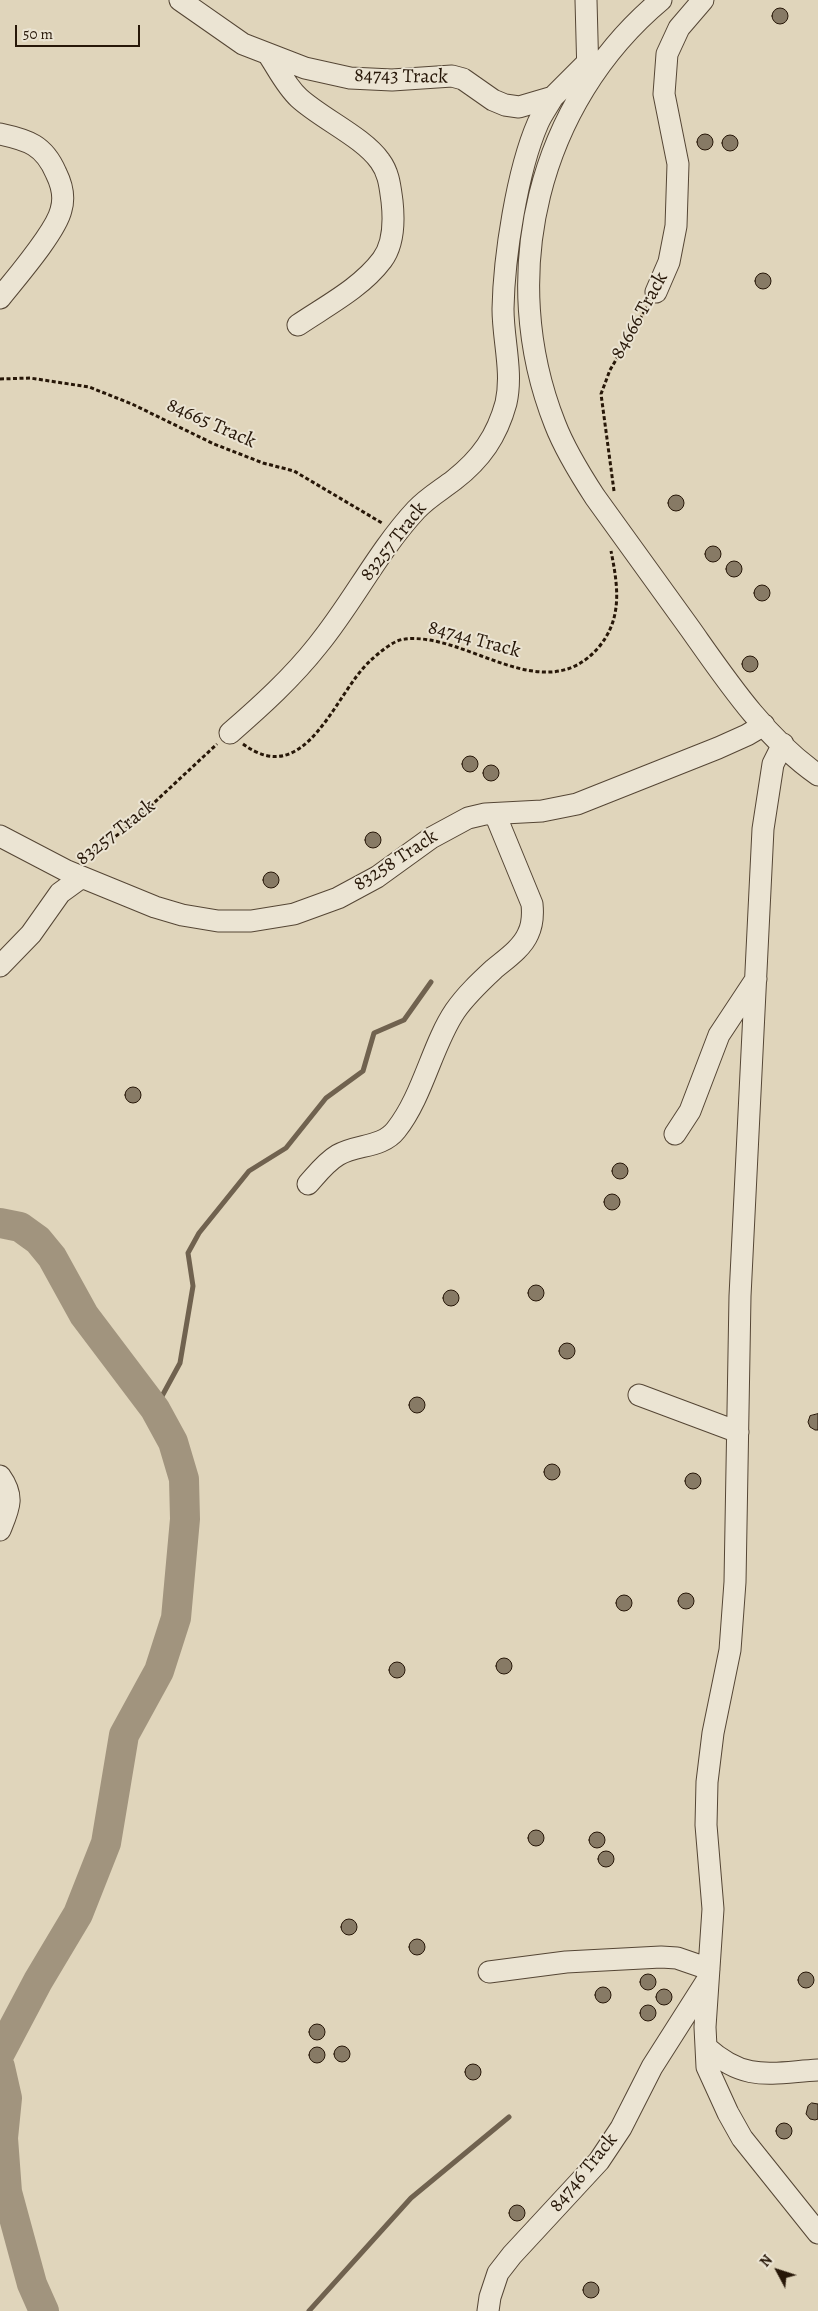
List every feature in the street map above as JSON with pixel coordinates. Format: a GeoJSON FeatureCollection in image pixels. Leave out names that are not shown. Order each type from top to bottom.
{"type":"FeatureCollection","features":[{"type":"Feature","properties":{"kind":"street","name":"84743 Track"},"geometry":{"type":"LineString","coordinates":[[180,0],[244,44],[305,68],[350,78],[392,80],[452,76],[462,79],[493,100],[506,105],[519,106],[553,97]]}},
{"type":"Feature","properties":{"kind":"street"},"geometry":{"type":"LineString","coordinates":[[586,0],[588,72],[554,147],[543,178],[529,264],[534,348],[555,424],[575,466],[720,672],[782,744],[804,765],[818,775]]}},
{"type":"Feature","properties":{"kind":"street"},"geometry":{"type":"LineString","coordinates":[[553,97],[588,72],[660,0]]}},
{"type":"Feature","properties":{"kind":"street","name":"84666 Track"},"geometry":{"type":"LineString","coordinates":[[656,292],[669,262],[676,226],[678,164],[664,94],[667,54],[679,28],[703,0]]}},
{"type":"Feature","properties":{"kind":"street"},"geometry":{"type":"LineString","coordinates":[[268,54],[287,84],[299,98],[364,146],[380,161],[389,177],[394,216],[391,240],[383,259],[352,289],[298,325]]}},
{"type":"Feature","properties":{"kind":"street","name":"83257 Track"},"geometry":{"type":"LineString","coordinates":[[230,733],[293,674],[318,644],[416,509],[455,479],[484,453],[495,436],[507,392],[508,365],[503,330],[503,307],[511,230],[521,174],[538,124],[553,97]]}},
{"type":"Feature","properties":{"kind":"street"},"geometry":{"type":"LineString","coordinates":[[0,134],[26,140],[38,146],[54,167],[63,195],[61,212],[53,228],[0,298]]}},
{"type":"Feature","properties":{"kind":"street","name":"83258 Track"},"geometry":{"type":"LineString","coordinates":[[0,836],[75,874],[182,915],[218,921],[251,921],[294,914],[338,898],[377,877],[431,838],[468,818],[495,814],[527,813],[577,804],[725,744],[764,725]]}},
{"type":"Feature","properties":{"kind":"street"},"geometry":{"type":"LineString","coordinates":[[782,744],[773,764],[763,829],[740,1296],[733,1622],[730,1650],[712,1733],[707,1782],[706,1825],[713,1909],[708,1974],[706,2047],[707,2067],[728,2113],[742,2138],[818,2233]]}},
{"type":"Feature","properties":{"kind":"street"},"geometry":{"type":"LineString","coordinates":[[308,1184],[338,1156],[357,1148],[386,1140],[396,1130],[419,1090],[455,1011],[478,984],[516,950],[528,935],[533,919],[532,904],[495,814]]}},
{"type":"Feature","properties":{"kind":"street"},"geometry":{"type":"LineString","coordinates":[[0,966],[31,934],[75,874]]}},
{"type":"Feature","properties":{"kind":"street"},"geometry":{"type":"LineString","coordinates":[[675,1134],[690,1111],[719,1035],[756,979]]}},
{"type":"Feature","properties":{"kind":"street"},"geometry":{"type":"LineString","coordinates":[[639,1396],[738,1432]]}},
{"type":"Feature","properties":{"kind":"street"},"geometry":{"type":"LineString","coordinates":[[0,1476],[7,1486],[10,1496],[8,1512],[0,1530]]}},
{"type":"Feature","properties":{"kind":"street"},"geometry":{"type":"LineString","coordinates":[[489,1972],[566,1962],[661,1957],[677,1958],[708,1974]]}},
{"type":"Feature","properties":{"kind":"street","name":"84746 Track"},"geometry":{"type":"LineString","coordinates":[[488,2311],[490,2297],[498,2273],[512,2255],[599,2162],[621,2128],[652,2067],[708,1974]]}},
{"type":"Feature","properties":{"kind":"street"},"geometry":{"type":"LineString","coordinates":[[706,2047],[722,2061],[739,2070],[758,2074],[818,2070]]}},
{"type":"Feature","properties":{"kind":"path","name":"84666 Track"},"geometry":{"type":"LineString","coordinates":[[614,523],[614,479],[604,428],[601,394],[610,370],[632,329],[656,292]]}},
{"type":"Feature","properties":{"kind":"path","name":"84665 Track"},"geometry":{"type":"LineString","coordinates":[[0,379],[30,378],[89,387],[132,404],[214,444],[262,464],[294,471],[398,532]]}},
{"type":"Feature","properties":{"kind":"path","name":"84744 Track"},"geometry":{"type":"LineString","coordinates":[[230,733],[249,748],[264,756],[279,757],[292,753],[308,742],[368,662],[384,649],[404,639],[428,640],[529,670],[552,672],[572,669],[586,660],[600,646],[611,628],[618,599],[609,545],[614,523]]}},
{"type":"Feature","properties":{"kind":"path","name":"83257 Track"},"geometry":{"type":"LineString","coordinates":[[75,874],[230,733]]}},
{"type":"Feature","properties":{"kind":"building"},"geometry":{"type":"Polygon","coordinates":[[[777,8],[783,8],[788,13],[786,22],[777,24],[772,19],[772,13],[777,8]]]}},
{"type":"Feature","properties":{"kind":"building"},"geometry":{"type":"Polygon","coordinates":[[[702,134],[708,134],[713,139],[711,148],[702,150],[697,145],[697,139],[702,134]]]}},
{"type":"Feature","properties":{"kind":"building"},"geometry":{"type":"Polygon","coordinates":[[[727,135],[733,135],[738,140],[736,149],[727,151],[722,146],[722,140],[727,135]]]}},
{"type":"Feature","properties":{"kind":"building"},"geometry":{"type":"Polygon","coordinates":[[[760,273],[766,273],[771,278],[769,287],[760,289],[755,284],[755,278],[760,273]]]}},
{"type":"Feature","properties":{"kind":"building"},"geometry":{"type":"Polygon","coordinates":[[[673,495],[679,495],[684,500],[682,509],[673,511],[668,506],[668,500],[673,495]]]}},
{"type":"Feature","properties":{"kind":"building"},"geometry":{"type":"Polygon","coordinates":[[[710,546],[716,546],[721,551],[719,560],[710,562],[705,557],[705,551],[710,546]]]}},
{"type":"Feature","properties":{"kind":"building"},"geometry":{"type":"Polygon","coordinates":[[[731,561],[737,561],[742,566],[740,575],[731,577],[726,572],[726,566],[731,561]]]}},
{"type":"Feature","properties":{"kind":"building"},"geometry":{"type":"Polygon","coordinates":[[[759,585],[765,585],[770,590],[768,599],[759,601],[754,596],[754,590],[759,585]]]}},
{"type":"Feature","properties":{"kind":"building"},"geometry":{"type":"Polygon","coordinates":[[[747,656],[753,656],[758,661],[756,670],[747,672],[742,667],[742,661],[747,656]]]}},
{"type":"Feature","properties":{"kind":"building"},"geometry":{"type":"Polygon","coordinates":[[[467,756],[473,756],[478,761],[476,770],[467,772],[462,767],[462,761],[467,756]]]}},
{"type":"Feature","properties":{"kind":"building"},"geometry":{"type":"Polygon","coordinates":[[[488,765],[494,765],[499,770],[497,779],[488,781],[483,776],[483,770],[488,765]]]}},
{"type":"Feature","properties":{"kind":"building"},"geometry":{"type":"Polygon","coordinates":[[[370,832],[376,832],[381,837],[379,846],[370,848],[365,843],[365,837],[370,832]]]}},
{"type":"Feature","properties":{"kind":"building"},"geometry":{"type":"Polygon","coordinates":[[[268,872],[274,872],[279,877],[277,886],[268,888],[263,883],[263,877],[268,872]]]}},
{"type":"Feature","properties":{"kind":"building"},"geometry":{"type":"Polygon","coordinates":[[[130,1087],[136,1087],[141,1092],[139,1101],[130,1103],[125,1098],[125,1092],[130,1087]]]}},
{"type":"Feature","properties":{"kind":"building"},"geometry":{"type":"Polygon","coordinates":[[[617,1163],[623,1163],[628,1168],[626,1177],[617,1179],[612,1174],[612,1168],[617,1163]]]}},
{"type":"Feature","properties":{"kind":"building"},"geometry":{"type":"Polygon","coordinates":[[[609,1194],[615,1194],[620,1199],[618,1208],[609,1210],[604,1205],[604,1199],[609,1194]]]}},
{"type":"Feature","properties":{"kind":"building"},"geometry":{"type":"Polygon","coordinates":[[[533,1285],[539,1285],[544,1290],[542,1299],[533,1301],[528,1296],[528,1290],[533,1285]]]}},
{"type":"Feature","properties":{"kind":"building"},"geometry":{"type":"Polygon","coordinates":[[[448,1290],[454,1290],[459,1295],[457,1304],[448,1306],[443,1301],[443,1295],[448,1290]]]}},
{"type":"Feature","properties":{"kind":"building"},"geometry":{"type":"Polygon","coordinates":[[[564,1343],[570,1343],[575,1348],[573,1357],[564,1359],[559,1354],[559,1348],[564,1343]]]}},
{"type":"Feature","properties":{"kind":"building"},"geometry":{"type":"Polygon","coordinates":[[[414,1397],[420,1397],[425,1402],[423,1411],[414,1413],[409,1408],[409,1402],[414,1397]]]}},
{"type":"Feature","properties":{"kind":"building"},"geometry":{"type":"Polygon","coordinates":[[[818,1414],[818,1430],[815,1430],[810,1427],[808,1422],[810,1416],[818,1414]]]}},
{"type":"Feature","properties":{"kind":"building"},"geometry":{"type":"Polygon","coordinates":[[[549,1464],[555,1464],[560,1469],[558,1478],[549,1480],[544,1475],[544,1469],[549,1464]]]}},
{"type":"Feature","properties":{"kind":"building"},"geometry":{"type":"Polygon","coordinates":[[[690,1473],[696,1473],[701,1478],[699,1487],[690,1489],[685,1484],[685,1478],[690,1473]]]}},
{"type":"Feature","properties":{"kind":"building"},"geometry":{"type":"Polygon","coordinates":[[[683,1593],[689,1593],[694,1598],[692,1607],[683,1609],[678,1604],[678,1598],[683,1593]]]}},
{"type":"Feature","properties":{"kind":"building"},"geometry":{"type":"Polygon","coordinates":[[[621,1595],[627,1595],[632,1600],[630,1609],[621,1611],[616,1606],[616,1600],[621,1595]]]}},
{"type":"Feature","properties":{"kind":"building"},"geometry":{"type":"Polygon","coordinates":[[[501,1658],[507,1658],[512,1663],[510,1672],[501,1674],[496,1669],[496,1663],[501,1658]]]}},
{"type":"Feature","properties":{"kind":"building"},"geometry":{"type":"Polygon","coordinates":[[[394,1662],[400,1662],[405,1667],[403,1676],[394,1678],[389,1673],[389,1667],[394,1662]]]}},
{"type":"Feature","properties":{"kind":"building"},"geometry":{"type":"Polygon","coordinates":[[[533,1830],[539,1830],[544,1835],[542,1844],[533,1846],[528,1841],[528,1835],[533,1830]]]}},
{"type":"Feature","properties":{"kind":"building"},"geometry":{"type":"Polygon","coordinates":[[[594,1832],[600,1832],[605,1837],[603,1846],[594,1848],[589,1843],[589,1837],[594,1832]]]}},
{"type":"Feature","properties":{"kind":"building"},"geometry":{"type":"Polygon","coordinates":[[[603,1851],[609,1851],[614,1856],[612,1865],[603,1867],[598,1862],[598,1856],[603,1851]]]}},
{"type":"Feature","properties":{"kind":"building"},"geometry":{"type":"Polygon","coordinates":[[[346,1919],[352,1919],[357,1924],[355,1933],[346,1935],[341,1930],[341,1924],[346,1919]]]}},
{"type":"Feature","properties":{"kind":"building"},"geometry":{"type":"Polygon","coordinates":[[[414,1939],[420,1939],[425,1944],[423,1953],[414,1955],[409,1950],[409,1944],[414,1939]]]}},
{"type":"Feature","properties":{"kind":"building"},"geometry":{"type":"Polygon","coordinates":[[[803,1972],[809,1972],[814,1977],[812,1986],[803,1988],[798,1983],[798,1977],[803,1972]]]}},
{"type":"Feature","properties":{"kind":"building"},"geometry":{"type":"Polygon","coordinates":[[[645,1974],[651,1974],[656,1979],[654,1988],[645,1990],[640,1985],[640,1979],[645,1974]]]}},
{"type":"Feature","properties":{"kind":"building"},"geometry":{"type":"Polygon","coordinates":[[[600,1987],[606,1987],[611,1992],[609,2001],[600,2003],[595,1998],[595,1992],[600,1987]]]}},
{"type":"Feature","properties":{"kind":"building"},"geometry":{"type":"Polygon","coordinates":[[[661,1989],[667,1989],[672,1994],[670,2003],[661,2005],[656,2000],[656,1994],[661,1989]]]}},
{"type":"Feature","properties":{"kind":"building"},"geometry":{"type":"Polygon","coordinates":[[[645,2005],[651,2005],[656,2010],[654,2019],[645,2021],[640,2016],[640,2010],[645,2005]]]}},
{"type":"Feature","properties":{"kind":"building"},"geometry":{"type":"Polygon","coordinates":[[[314,2024],[320,2024],[325,2029],[323,2038],[314,2040],[309,2035],[309,2029],[314,2024]]]}},
{"type":"Feature","properties":{"kind":"building"},"geometry":{"type":"Polygon","coordinates":[[[339,2046],[345,2046],[350,2051],[348,2060],[339,2062],[334,2057],[334,2051],[339,2046]]]}},
{"type":"Feature","properties":{"kind":"building"},"geometry":{"type":"Polygon","coordinates":[[[314,2047],[320,2047],[325,2052],[323,2061],[314,2063],[309,2058],[309,2052],[314,2047]]]}},
{"type":"Feature","properties":{"kind":"building"},"geometry":{"type":"Polygon","coordinates":[[[470,2064],[476,2064],[481,2069],[479,2078],[470,2080],[465,2075],[465,2069],[470,2064]]]}},
{"type":"Feature","properties":{"kind":"building"},"geometry":{"type":"Polygon","coordinates":[[[812,2103],[818,2104],[818,2119],[815,2120],[810,2119],[806,2114],[808,2106],[812,2103]]]}},
{"type":"Feature","properties":{"kind":"building"},"geometry":{"type":"Polygon","coordinates":[[[781,2123],[787,2123],[792,2128],[790,2137],[781,2139],[776,2134],[776,2128],[781,2123]]]}},
{"type":"Feature","properties":{"kind":"building"},"geometry":{"type":"Polygon","coordinates":[[[514,2205],[520,2205],[525,2210],[523,2219],[514,2221],[509,2216],[509,2210],[514,2205]]]}},
{"type":"Feature","properties":{"kind":"building"},"geometry":{"type":"Polygon","coordinates":[[[588,2282],[594,2282],[599,2287],[597,2296],[588,2298],[583,2293],[583,2287],[588,2282]]]}},
{"type":"Feature","properties":{"kind":"waterway"},"geometry":{"type":"LineString","coordinates":[[155,1409],[180,1363],[193,1286],[188,1253],[199,1233],[249,1171],[286,1148],[326,1098],[363,1071],[374,1033],[404,1020],[431,982]]}},
{"type":"Feature","properties":{"kind":"waterway"},"geometry":{"type":"LineString","coordinates":[[0,1223],[20,1227],[38,1240],[52,1257],[84,1315],[155,1409],[173,1442],[184,1479],[185,1519],[176,1618],[159,1671],[124,1735],[106,1843],[78,1914],[38,1981],[0,2053]]}},
{"type":"Feature","properties":{"kind":"waterway"},"geometry":{"type":"LineString","coordinates":[[0,2067],[7,2098],[3,2138],[7,2192],[32,2284],[44,2311]]}},
{"type":"Feature","properties":{"kind":"waterway"},"geometry":{"type":"LineString","coordinates":[[309,2311],[411,2198],[509,2117]]}}]}
